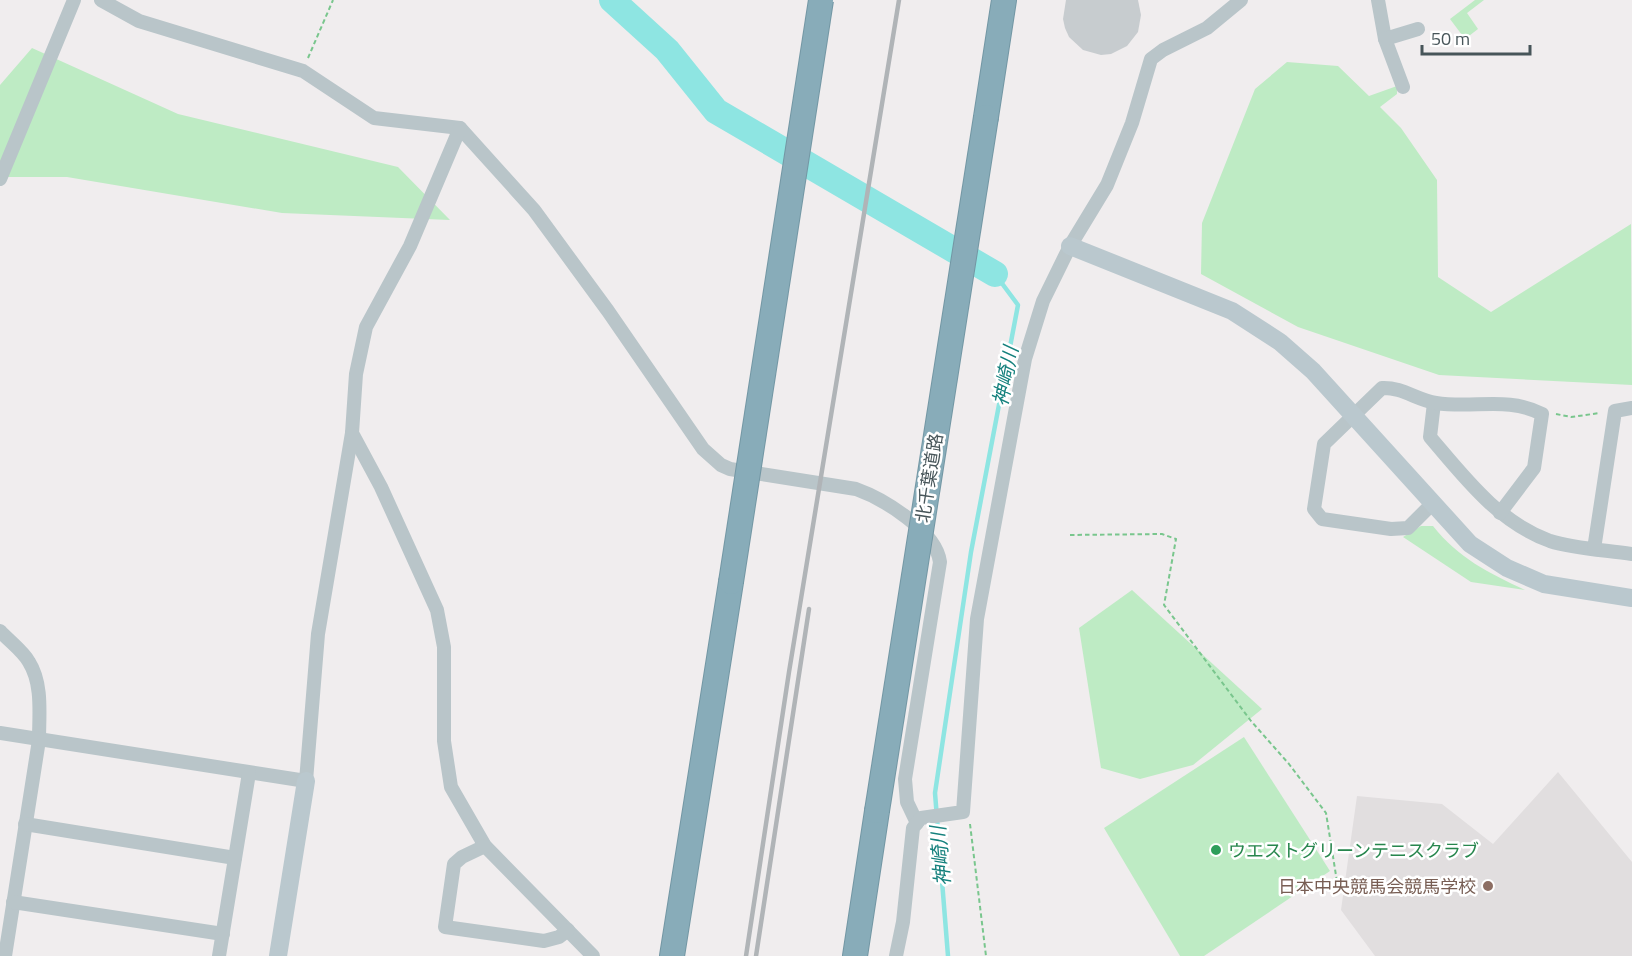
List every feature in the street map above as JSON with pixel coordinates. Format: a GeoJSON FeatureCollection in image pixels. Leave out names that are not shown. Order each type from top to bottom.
{"type":"FeatureCollection","features":[{"type":"Feature","properties":{"kind":"highway"},"geometry":{"type":"LineString","coordinates":[[672,956],[821,0]]}},
{"type":"Feature","properties":{"kind":"highway","name":"北千葉道路"},"geometry":{"type":"LineString","coordinates":[[855,956],[1004,0]]}},
{"type":"Feature","properties":{"kind":"street"},"geometry":{"type":"LineString","coordinates":[[0,179],[74,0]]}},
{"type":"Feature","properties":{"kind":"street"},"geometry":{"type":"LineString","coordinates":[[101,0],[139,21],[303,71],[374,118],[460,128],[534,210],[608,310],[703,449],[713,459],[730,469],[856,489],[869,494],[912,522],[937,547],[940,562],[905,779],[907,802],[922,820]]}},
{"type":"Feature","properties":{"kind":"street"},"geometry":{"type":"LineString","coordinates":[[896,956],[903,922],[913,828],[922,820],[963,812],[977,618],[1008,445],[1028,350],[1044,301],[1070,246],[1107,185],[1132,123],[1152,59],[1163,50],[1207,28],[1241,0]]}},
{"type":"Feature","properties":{"kind":"street"},"geometry":{"type":"LineString","coordinates":[[1378,0],[1385,39],[1403,87]]}},
{"type":"Feature","properties":{"kind":"street"},"geometry":{"type":"LineString","coordinates":[[1385,39],[1418,29]]}},
{"type":"Feature","properties":{"kind":"street"},"geometry":{"type":"LineString","coordinates":[[278,956],[306,781],[318,634],[352,433],[356,374],[366,327],[410,246],[460,128]]}},
{"type":"Feature","properties":{"kind":"street"},"geometry":{"type":"LineString","coordinates":[[1070,246],[1232,311],[1280,342],[1313,371],[1470,544],[1507,568],[1544,584],[1632,598]]}},
{"type":"Feature","properties":{"kind":"street"},"geometry":{"type":"LineString","coordinates":[[1432,504],[1408,528],[1391,529],[1322,519],[1314,509],[1324,444],[1382,388],[1394,388],[1434,403],[1468,405],[1507,403],[1526,406],[1542,414],[1534,468],[1500,513]]}},
{"type":"Feature","properties":{"kind":"street"},"geometry":{"type":"LineString","coordinates":[[1434,403],[1430,438],[1481,496],[1500,513],[1526,530],[1552,541],[1632,554]]}},
{"type":"Feature","properties":{"kind":"street"},"geometry":{"type":"LineString","coordinates":[[1594,549],[1615,411],[1632,408]]}},
{"type":"Feature","properties":{"kind":"street"},"geometry":{"type":"LineString","coordinates":[[352,433],[437,610],[444,647],[444,741],[451,787],[485,846],[593,956]]}},
{"type":"Feature","properties":{"kind":"street"},"geometry":{"type":"LineString","coordinates":[[0,631],[29,661],[38,683],[39,740],[5,956]]}},
{"type":"Feature","properties":{"kind":"street"},"geometry":{"type":"LineString","coordinates":[[0,733],[306,781]]}},
{"type":"Feature","properties":{"kind":"street"},"geometry":{"type":"LineString","coordinates":[[219,956],[249,773]]}},
{"type":"Feature","properties":{"kind":"street"},"geometry":{"type":"LineString","coordinates":[[25,824],[235,858]]}},
{"type":"Feature","properties":{"kind":"street"},"geometry":{"type":"LineString","coordinates":[[485,846],[462,857],[454,864],[445,927],[544,941],[559,937],[568,930]]}},
{"type":"Feature","properties":{"kind":"street"},"geometry":{"type":"LineString","coordinates":[[13,902],[223,934]]}},
{"type":"Feature","properties":{"kind":"path"},"geometry":{"type":"LineString","coordinates":[[303,71],[333,0]]}},
{"type":"Feature","properties":{"kind":"path"},"geometry":{"type":"LineString","coordinates":[[1542,414],[1571,417],[1615,411]]}},
{"type":"Feature","properties":{"kind":"path"},"geometry":{"type":"LineString","coordinates":[[1070,535],[1162,534],[1176,539],[1164,605],[1251,721],[1289,764],[1326,813],[1339,894]]}},
{"type":"Feature","properties":{"kind":"path"},"geometry":{"type":"LineString","coordinates":[[963,812],[969,818],[986,956]]}},
{"type":"Feature","properties":{"kind":"shaded area","name":"日本中央競馬会競馬学校"},"geometry":{"type":"Polygon","coordinates":[[[1558,772],[1632,862],[1632,956],[1375,956],[1341,910],[1357,796],[1442,804],[1493,844],[1558,772]]]}},
{"type":"Feature","properties":{"kind":"green space"},"geometry":{"type":"Polygon","coordinates":[[[1475,0],[1484,0],[1467,13],[1478,29],[1465,39],[1450,19],[1475,0]]]}},
{"type":"Feature","properties":{"kind":"green space"},"geometry":{"type":"Polygon","coordinates":[[[32,48],[178,114],[398,167],[450,220],[282,213],[67,177],[0,177],[0,85],[32,48]]]}},
{"type":"Feature","properties":{"kind":"green space"},"geometry":{"type":"Polygon","coordinates":[[[1287,62],[1338,66],[1369,96],[1397,86],[1397,94],[1380,107],[1401,128],[1437,180],[1438,277],[1491,312],[1631,224],[1632,385],[1439,375],[1298,327],[1201,274],[1202,223],[1255,89],[1287,62]]]}},
{"type":"Feature","properties":{"kind":"green space"},"geometry":{"type":"Polygon","coordinates":[[[1421,526],[1433,526],[1464,556],[1487,571],[1525,590],[1471,582],[1403,537],[1421,526]]]}},
{"type":"Feature","properties":{"kind":"green space"},"geometry":{"type":"Polygon","coordinates":[[[1132,590],[1262,709],[1193,765],[1140,779],[1101,768],[1079,628],[1132,590]]]}},
{"type":"Feature","properties":{"kind":"green space","name":"ウエストグリーンテニスクラブ"},"geometry":{"type":"Polygon","coordinates":[[[1244,737],[1330,871],[1204,956],[1180,956],[1104,828],[1244,737]]]}},
{"type":"Feature","properties":{"kind":"building"},"geometry":{"type":"Polygon","coordinates":[[[1066,0],[1138,0],[1141,15],[1138,32],[1127,46],[1111,54],[1101,55],[1083,50],[1069,37],[1065,28],[1063,19],[1066,0]]]}},
{"type":"Feature","properties":{"kind":"waterway","name":"神崎川"},"geometry":{"type":"LineString","coordinates":[[612,0],[667,50],[716,111],[995,274]]}},
{"type":"Feature","properties":{"kind":"waterway","name":"神崎川"},"geometry":{"type":"LineString","coordinates":[[948,956],[935,793],[971,552],[1018,305],[995,274]]}},
{"type":"Feature","properties":{"kind":"railway"},"geometry":{"type":"LineString","coordinates":[[746,956],[789,672],[899,0]]}},
{"type":"Feature","properties":{"kind":"railway"},"geometry":{"type":"LineString","coordinates":[[756,956],[809,609]]}},
{"type":"Feature","properties":{"kind":"place","name":"ウエストグリーンテニスクラブ"},"geometry":{"type":"Point","coordinates":[1216,850]}},
{"type":"Feature","properties":{"kind":"place","name":"日本中央競馬会競馬学校"},"geometry":{"type":"Point","coordinates":[1488,886]}}]}
